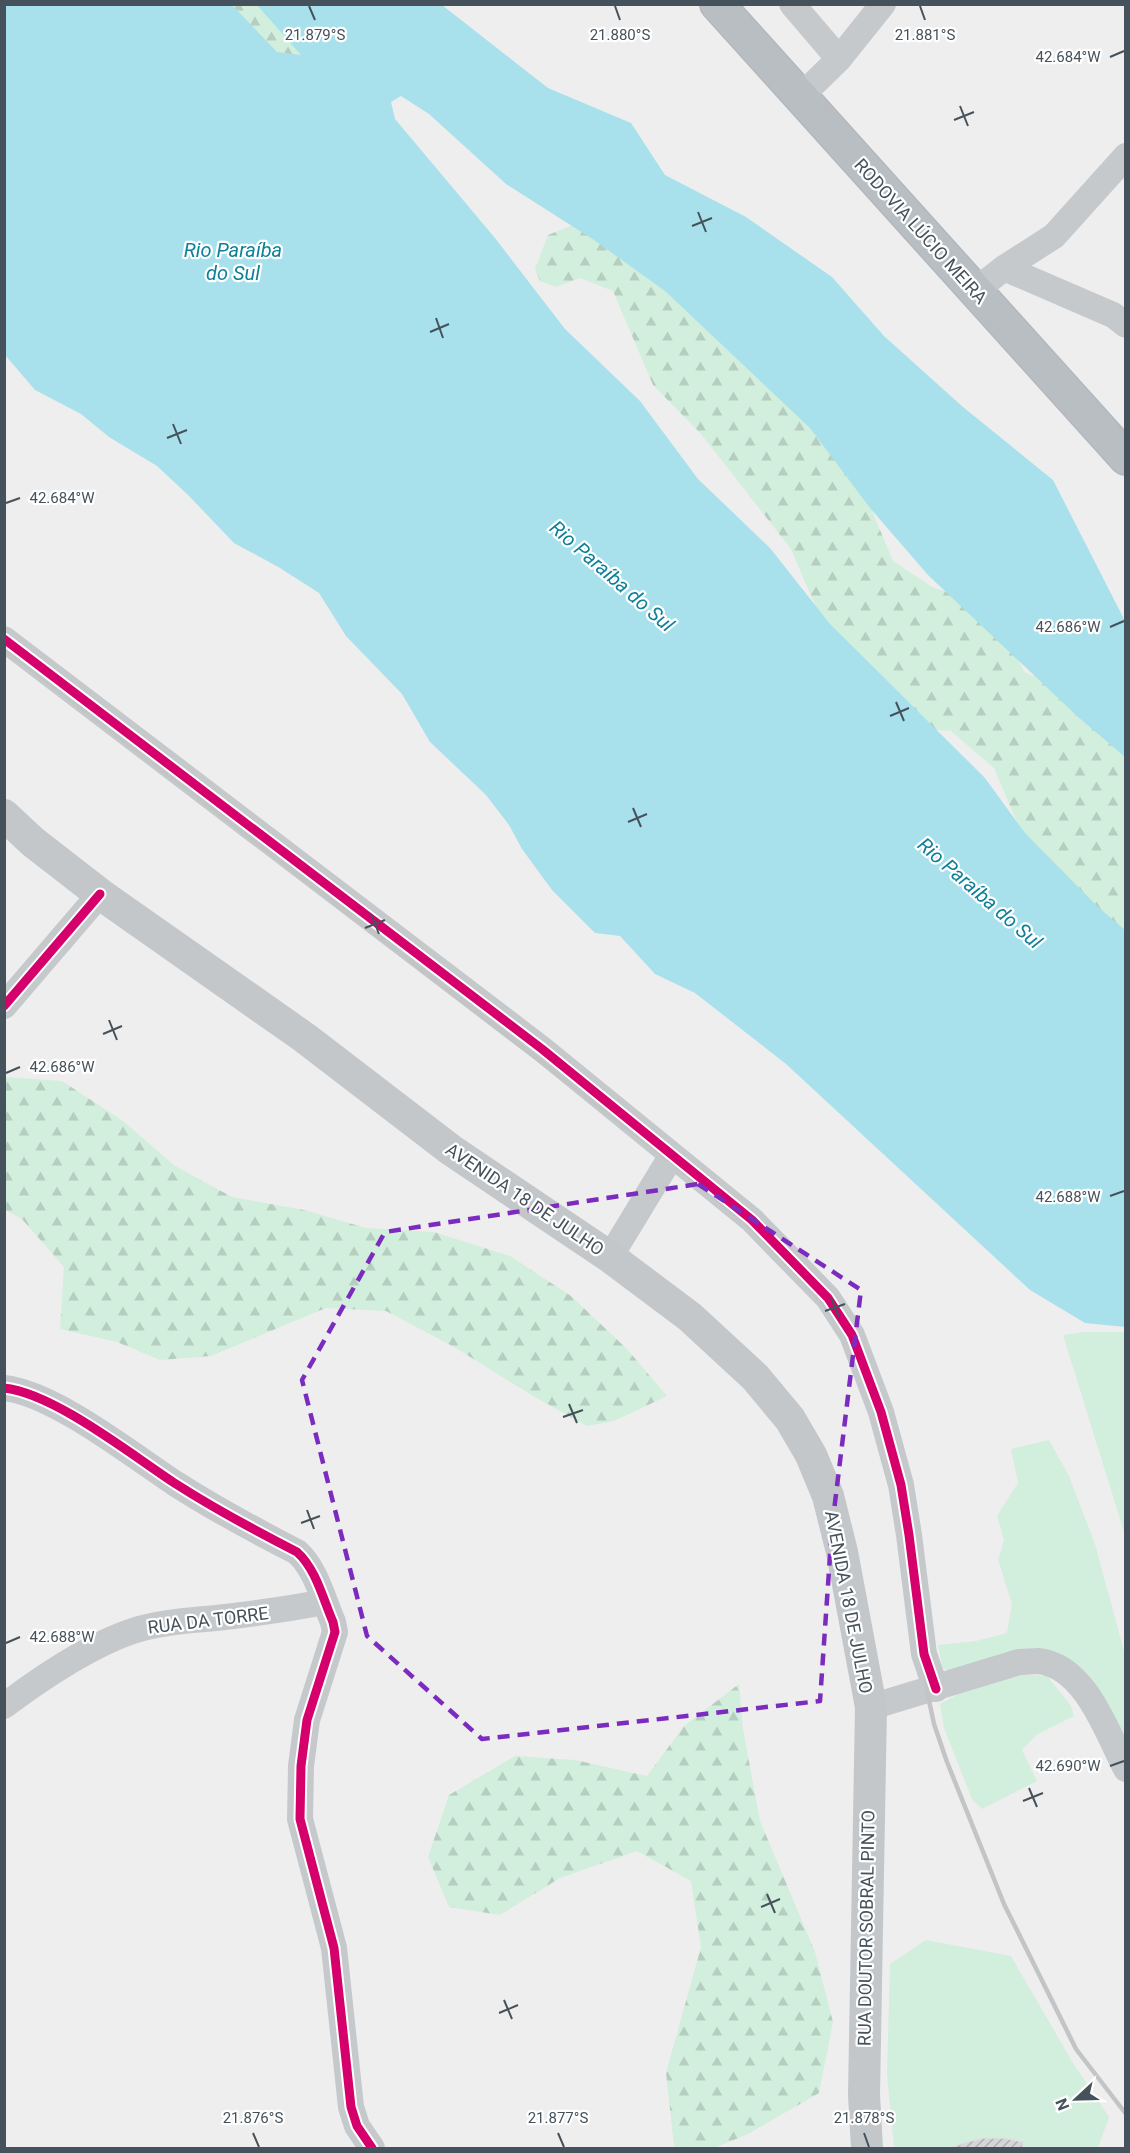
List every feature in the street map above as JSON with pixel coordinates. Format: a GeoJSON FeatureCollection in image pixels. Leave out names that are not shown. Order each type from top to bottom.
{"type":"FeatureCollection","features":[{"type":"Feature","properties":{"kind":"highway","name":"RODOVIA LÚCIO MEIRA"},"geometry":{"type":"LineString","coordinates":[[717,4],[799,98],[1125,458]]}},
{"type":"Feature","properties":{"kind":"main road","name":"AVENIDA 18 DE JULHO"},"geometry":{"type":"LineString","coordinates":[[4,815],[33,843],[100,894],[305,1038],[451,1150],[610,1257],[690,1317],[755,1377],[790,1419],[811,1455],[828,1496],[842,1552],[871,1707]]}},
{"type":"Feature","properties":{"kind":"main road","name":"RUA DOUTOR SOBRAL PINTO"},"geometry":{"type":"LineString","coordinates":[[867,2148],[864,2095],[871,1707]]}},
{"type":"Feature","properties":{"kind":"street"},"geometry":{"type":"LineString","coordinates":[[792,4],[839,59]]}},
{"type":"Feature","properties":{"kind":"street"},"geometry":{"type":"LineString","coordinates":[[799,98],[839,59],[883,4]]}},
{"type":"Feature","properties":{"kind":"street"},"geometry":{"type":"LineString","coordinates":[[975,291],[1004,268],[1054,236],[1125,156]]}},
{"type":"Feature","properties":{"kind":"street"},"geometry":{"type":"LineString","coordinates":[[1004,268],[1113,315],[1125,325]]}},
{"type":"Feature","properties":{"kind":"street"},"geometry":{"type":"LineString","coordinates":[[4,639],[532,1042],[752,1220],[828,1298],[852,1335],[881,1412],[901,1485],[924,1654],[936,1689]]}},
{"type":"Feature","properties":{"kind":"street"},"geometry":{"type":"LineString","coordinates":[[4,1006],[100,894]]}},
{"type":"Feature","properties":{"kind":"street"},"geometry":{"type":"LineString","coordinates":[[610,1257],[672,1155]]}},
{"type":"Feature","properties":{"kind":"street"},"geometry":{"type":"LineString","coordinates":[[4,1388],[16,1389],[61,1409],[180,1486],[297,1552],[311,1569],[333,1623],[334,1632],[307,1720],[301,1766],[300,1819],[334,1948],[351,2107],[357,2126],[372,2148]]}},
{"type":"Feature","properties":{"kind":"street","name":"RUA DA TORRE"},"geometry":{"type":"LineString","coordinates":[[4,1706],[36,1682],[110,1640],[140,1629],[170,1623],[278,1611],[324,1602]]}},
{"type":"Feature","properties":{"kind":"street"},"geometry":{"type":"LineString","coordinates":[[871,1707],[1020,1662],[1039,1661],[1067,1673],[1081,1686],[1096,1709],[1125,1769]]}},
{"type":"Feature","properties":{"kind":"highlighted area"},"geometry":{"type":"Polygon","coordinates":[[[698,1184],[861,1290],[832,1527],[820,1701],[482,1739],[367,1636],[302,1380],[385,1232],[698,1184]]]}},
{"type":"Feature","properties":{"kind":"green space"},"geometry":{"type":"Polygon","coordinates":[[[219,5],[284,5],[308,60],[246,44],[219,5]]]}},
{"type":"Feature","properties":{"kind":"green space"},"geometry":{"type":"Polygon","coordinates":[[[595,216],[834,420],[893,561],[932,587],[949,593],[994,602],[1024,672],[1040,679],[1125,742],[1125,948],[1029,851],[994,768],[951,731],[923,729],[821,619],[791,549],[701,434],[653,385],[613,291],[580,278],[556,287],[540,281],[535,269],[548,235],[595,216]]]}},
{"type":"Feature","properties":{"kind":"green space"},"geometry":{"type":"Polygon","coordinates":[[[5,1077],[62,1081],[123,1121],[175,1166],[232,1197],[304,1210],[366,1228],[434,1232],[510,1256],[571,1296],[627,1349],[667,1396],[614,1421],[587,1426],[454,1347],[386,1311],[326,1308],[211,1356],[160,1360],[117,1342],[60,1329],[64,1267],[22,1219],[5,1210],[5,1077]]]}},
{"type":"Feature","properties":{"kind":"green space"},"geometry":{"type":"Polygon","coordinates":[[[1085,1332],[1125,1332],[1125,1535],[1063,1335],[1085,1332]]]}},
{"type":"Feature","properties":{"kind":"green space"},"geometry":{"type":"Polygon","coordinates":[[[1049,1440],[1069,1476],[1095,1544],[1125,1655],[1125,1760],[1056,1659],[955,1672],[943,1669],[938,1645],[976,1641],[1007,1633],[1012,1604],[998,1560],[1004,1540],[997,1516],[1018,1483],[1011,1449],[1049,1440]]]}},
{"type":"Feature","properties":{"kind":"green space"},"geometry":{"type":"Polygon","coordinates":[[[1017,1674],[1047,1676],[1071,1706],[1074,1716],[1036,1735],[1022,1750],[1037,1781],[982,1809],[972,1799],[944,1728],[940,1704],[977,1684],[1017,1674]]]}},
{"type":"Feature","properties":{"kind":"green space"},"geometry":{"type":"Polygon","coordinates":[[[739,1684],[743,1729],[760,1821],[815,1952],[833,2022],[819,2093],[748,2134],[714,2148],[678,2148],[674,2146],[666,2073],[701,1947],[691,1881],[637,1851],[560,1878],[500,1915],[449,1907],[428,1857],[449,1795],[515,1756],[575,1760],[647,1776],[684,1726],[739,1684]]]}},
{"type":"Feature","properties":{"kind":"green space"},"geometry":{"type":"Polygon","coordinates":[[[926,1940],[1011,1956],[1073,2063],[1109,2117],[1098,2148],[894,2148],[887,2074],[890,1964],[926,1940]]]}},
{"type":"Feature","properties":{"kind":"water","name":"Rio Paraíba do Sul"},"geometry":{"type":"Polygon","coordinates":[[[4,5],[232,5],[277,52],[301,55],[257,5],[442,5],[548,88],[631,123],[665,175],[746,217],[832,277],[884,336],[963,407],[1053,480],[1125,621],[1125,757],[1077,716],[928,575],[870,508],[810,428],[665,291],[594,240],[506,184],[429,114],[401,96],[391,102],[395,119],[495,238],[565,329],[640,401],[698,479],[770,548],[830,624],[985,778],[1025,833],[1097,906],[1125,930],[1125,1327],[1085,1323],[1030,1290],[786,1064],[695,993],[655,974],[620,936],[595,933],[552,890],[486,795],[430,742],[402,694],[346,636],[319,593],[234,543],[157,466],[109,437],[81,414],[35,390],[5,355],[4,5]]]}},
{"type":"Feature","properties":{"kind":"building"},"geometry":{"type":"Polygon","coordinates":[[[983,2138],[1004,2138],[1024,2142],[1022,2148],[951,2148],[983,2138]]]}},
{"type":"Feature","properties":{"kind":"railway"},"geometry":{"type":"LineString","coordinates":[[4,648],[669,1160],[747,1224],[799,1276],[850,1335],[876,1409],[895,1479],[924,1654],[927,1691],[934,1724],[947,1762],[1004,1904],[1076,2049],[1126,2114]]}},
{"type":"Feature","properties":{"kind":"cycle path"},"geometry":{"type":"LineString","coordinates":[[4,639],[542,1049],[752,1220],[828,1298],[852,1335],[881,1412],[901,1485],[924,1654],[936,1689]]}},
{"type":"Feature","properties":{"kind":"cycle path"},"geometry":{"type":"LineString","coordinates":[[4,1006],[100,894]]}},
{"type":"Feature","properties":{"kind":"cycle path"},"geometry":{"type":"LineString","coordinates":[[4,1388],[24,1392],[46,1401],[93,1427],[176,1484],[236,1520],[297,1552],[314,1576],[335,1632],[307,1720],[301,1766],[300,1819],[334,1948],[351,2107],[357,2126],[372,2148]]}}]}
